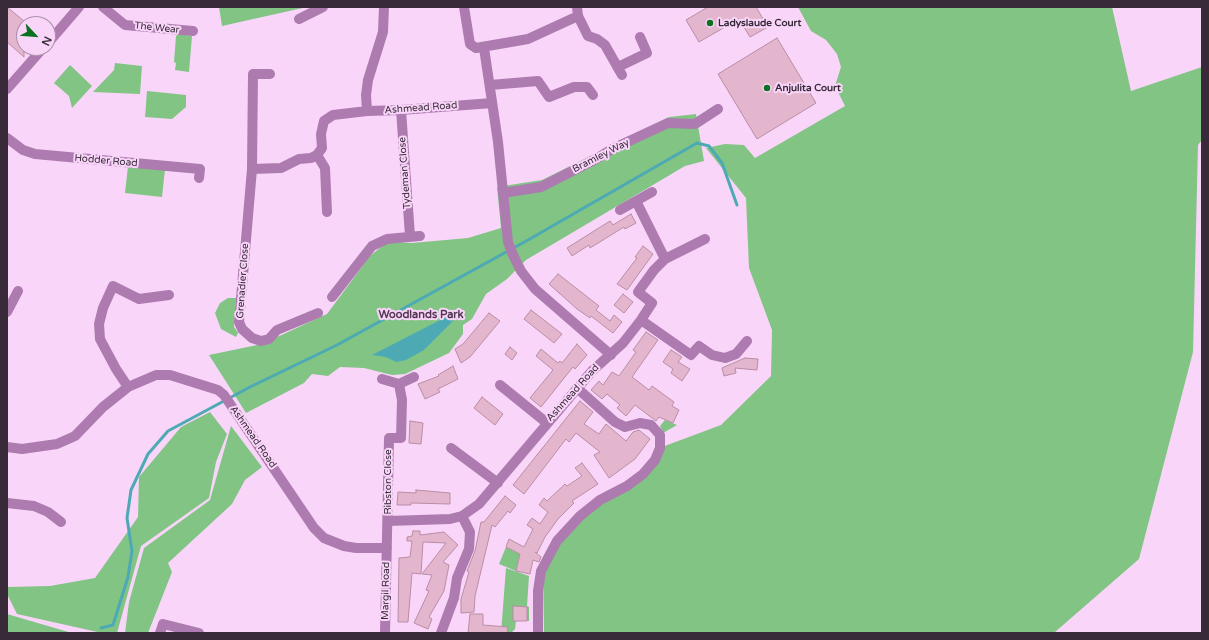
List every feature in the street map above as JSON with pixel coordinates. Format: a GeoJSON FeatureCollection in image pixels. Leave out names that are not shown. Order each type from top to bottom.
{"type":"FeatureCollection","features":[{"type":"Feature","properties":{"kind":"street"},"geometry":{"type":"LineString","coordinates":[[56,33],[79,7]]}},
{"type":"Feature","properties":{"kind":"street","name":"The Wear"},"geometry":{"type":"LineString","coordinates":[[103,7],[125,25],[193,31]]}},
{"type":"Feature","properties":{"kind":"street"},"geometry":{"type":"LineString","coordinates":[[299,19],[324,7]]}},
{"type":"Feature","properties":{"kind":"street"},"geometry":{"type":"LineString","coordinates":[[252,169],[281,168],[299,159],[311,158],[317,155],[322,148],[321,134],[324,121],[332,115],[367,111],[366,95],[368,80],[383,32],[384,7]]}},
{"type":"Feature","properties":{"kind":"street"},"geometry":{"type":"LineString","coordinates":[[464,7],[470,44],[476,48],[484,48],[501,43],[528,40],[578,12],[588,36],[597,38],[605,45],[620,71],[647,53],[640,37]]}},
{"type":"Feature","properties":{"kind":"street"},"geometry":{"type":"LineString","coordinates":[[484,48],[511,250],[520,271],[535,289],[611,355]]}},
{"type":"Feature","properties":{"kind":"street"},"geometry":{"type":"LineString","coordinates":[[7,89],[36,56]]}},
{"type":"Feature","properties":{"kind":"street","name":"Grenadier Close"},"geometry":{"type":"LineString","coordinates":[[270,74],[253,74],[252,169],[240,322],[242,329],[252,338],[261,342],[269,339],[277,330],[318,312]]}},
{"type":"Feature","properties":{"kind":"street"},"geometry":{"type":"LineString","coordinates":[[490,85],[538,81],[549,97],[574,87],[587,87],[593,95]]}},
{"type":"Feature","properties":{"kind":"street","name":"Ashmead Road"},"geometry":{"type":"LineString","coordinates":[[367,111],[492,103]]}},
{"type":"Feature","properties":{"kind":"street","name":"Bramley Way"},"geometry":{"type":"LineString","coordinates":[[504,193],[541,187],[596,159],[612,149],[668,123],[695,124],[718,109]]}},
{"type":"Feature","properties":{"kind":"street","name":"Tydeman Close"},"geometry":{"type":"LineString","coordinates":[[332,297],[372,246],[387,239],[415,236],[401,110]]}},
{"type":"Feature","properties":{"kind":"street","name":"Hodder Road"},"geometry":{"type":"LineString","coordinates":[[7,138],[23,150],[35,154],[200,168],[199,178]]}},
{"type":"Feature","properties":{"kind":"street"},"geometry":{"type":"LineString","coordinates":[[317,155],[325,168],[327,212]]}},
{"type":"Feature","properties":{"kind":"street"},"geometry":{"type":"LineString","coordinates":[[620,210],[652,192]]}},
{"type":"Feature","properties":{"kind":"street"},"geometry":{"type":"LineString","coordinates":[[636,201],[665,259],[704,239]]}},
{"type":"Feature","properties":{"kind":"street","name":"Ashmead Road"},"geometry":{"type":"LineString","coordinates":[[388,521],[450,519],[462,516],[479,504],[577,388],[592,371],[623,343],[641,320],[652,303],[638,292],[654,270],[665,259]]}},
{"type":"Feature","properties":{"kind":"street"},"geometry":{"type":"LineString","coordinates":[[128,387],[116,369],[100,339],[99,324],[106,301],[113,286],[139,299],[169,295]]}},
{"type":"Feature","properties":{"kind":"street"},"geometry":{"type":"LineString","coordinates":[[8,308],[18,291]]}},
{"type":"Feature","properties":{"kind":"street"},"geometry":{"type":"LineString","coordinates":[[641,320],[691,355],[698,346],[712,355],[725,358],[736,354],[747,341]]}},
{"type":"Feature","properties":{"kind":"street","name":"Ashmead Road"},"geometry":{"type":"LineString","coordinates":[[7,447],[22,449],[40,448],[57,444],[75,436],[103,407],[128,387],[156,375],[170,375],[218,390],[226,399],[314,528],[324,538],[356,548],[387,548]]}},
{"type":"Feature","properties":{"kind":"street"},"geometry":{"type":"LineString","coordinates":[[382,379],[399,384],[414,377]]}},
{"type":"Feature","properties":{"kind":"street","name":"Ribston Close"},"geometry":{"type":"LineString","coordinates":[[388,521],[388,438],[401,438],[402,400],[399,384]]}},
{"type":"Feature","properties":{"kind":"street"},"geometry":{"type":"LineString","coordinates":[[500,385],[547,423]]}},
{"type":"Feature","properties":{"kind":"street"},"geometry":{"type":"LineString","coordinates":[[538,633],[538,591],[541,572],[557,541],[580,516],[600,500],[627,486],[643,474],[655,460],[660,448],[660,435],[651,425],[640,423],[625,427],[615,422],[577,388]]}},
{"type":"Feature","properties":{"kind":"street"},"geometry":{"type":"LineString","coordinates":[[451,448],[498,483]]}},
{"type":"Feature","properties":{"kind":"street"},"geometry":{"type":"LineString","coordinates":[[7,504],[34,506],[48,512],[61,522]]}},
{"type":"Feature","properties":{"kind":"street"},"geometry":{"type":"LineString","coordinates":[[441,633],[454,598],[457,578],[469,549],[470,532],[462,516]]}},
{"type":"Feature","properties":{"kind":"street"},"geometry":{"type":"LineString","coordinates":[[387,548],[388,521]]}},
{"type":"Feature","properties":{"kind":"street","name":"Margil Road"},"geometry":{"type":"LineString","coordinates":[[385,633],[387,548]]}},
{"type":"Feature","properties":{"kind":"street"},"geometry":{"type":"LineString","coordinates":[[160,633],[163,624],[200,633]]}},
{"type":"Feature","properties":{"kind":"shaded area"},"geometry":{"type":"Polygon","coordinates":[[[219,7],[307,7],[222,26],[219,7]]]}},
{"type":"Feature","properties":{"kind":"shaded area"},"geometry":{"type":"Polygon","coordinates":[[[798,7],[1112,7],[1131,91],[1202,67],[1202,140],[1198,145],[1193,352],[1139,559],[1055,632],[544,633],[543,572],[561,543],[581,517],[637,483],[662,447],[721,425],[771,376],[772,330],[749,268],[746,198],[706,148],[725,144],[744,145],[755,158],[845,106],[835,86],[841,67],[837,54],[826,40],[811,31],[798,7]]]}},
{"type":"Feature","properties":{"kind":"shaded area"},"geometry":{"type":"Polygon","coordinates":[[[179,34],[192,36],[189,72],[175,70],[176,63],[174,62],[176,36],[179,34]]]}},
{"type":"Feature","properties":{"kind":"shaded area"},"geometry":{"type":"Polygon","coordinates":[[[115,63],[142,66],[140,94],[93,92],[114,70],[115,63]]]}},
{"type":"Feature","properties":{"kind":"shaded area"},"geometry":{"type":"Polygon","coordinates":[[[70,65],[92,86],[72,108],[69,96],[54,83],[70,65]]]}},
{"type":"Feature","properties":{"kind":"shaded area"},"geometry":{"type":"Polygon","coordinates":[[[147,91],[186,95],[186,107],[172,119],[145,117],[147,91]]]}},
{"type":"Feature","properties":{"kind":"shaded area"},"geometry":{"type":"Polygon","coordinates":[[[696,114],[704,161],[685,166],[526,260],[507,279],[486,294],[472,319],[463,325],[463,334],[449,353],[405,374],[392,375],[364,368],[340,367],[328,376],[312,374],[304,383],[246,413],[209,355],[262,344],[327,314],[370,256],[387,242],[412,243],[468,238],[501,228],[497,187],[542,180],[669,117],[696,114]]]}},
{"type":"Feature","properties":{"kind":"shaded area"},"geometry":{"type":"Polygon","coordinates":[[[128,166],[165,169],[162,197],[125,193],[128,166]]]}},
{"type":"Feature","properties":{"kind":"shaded area"},"geometry":{"type":"Polygon","coordinates":[[[228,298],[236,298],[234,327],[238,333],[236,337],[221,329],[215,313],[220,303],[228,298]]]}},
{"type":"Feature","properties":{"kind":"shaded area"},"geometry":{"type":"Polygon","coordinates":[[[452,314],[458,316],[424,350],[406,360],[396,362],[386,357],[372,355],[452,314]]]}},
{"type":"Feature","properties":{"kind":"shaded area"},"geometry":{"type":"Polygon","coordinates":[[[210,412],[227,434],[216,462],[209,498],[141,546],[117,633],[102,633],[17,614],[7,594],[7,587],[50,586],[95,578],[138,517],[139,477],[181,427],[210,412]]]}},
{"type":"Feature","properties":{"kind":"shaded area"},"geometry":{"type":"Polygon","coordinates":[[[665,420],[677,425],[663,433],[660,426],[665,420]]]}},
{"type":"Feature","properties":{"kind":"shaded area"},"geometry":{"type":"Polygon","coordinates":[[[231,426],[262,467],[245,480],[232,504],[168,563],[172,572],[148,633],[125,633],[129,602],[144,548],[210,500],[231,426]]]}},
{"type":"Feature","properties":{"kind":"shaded area"},"geometry":{"type":"Polygon","coordinates":[[[506,547],[520,554],[516,571],[499,564],[506,547]]]}},
{"type":"Feature","properties":{"kind":"shaded area"},"geometry":{"type":"Polygon","coordinates":[[[506,568],[529,576],[527,606],[529,607],[529,621],[527,621],[527,607],[514,606],[513,621],[516,621],[515,629],[511,633],[501,633],[506,568]]]}},
{"type":"Feature","properties":{"kind":"shaded area"},"geometry":{"type":"Polygon","coordinates":[[[7,614],[72,633],[7,633],[7,614]]]}},
{"type":"Feature","properties":{"kind":"building"},"geometry":{"type":"Polygon","coordinates":[[[7,7],[18,16],[16,16],[16,50],[7,42],[7,7]]]}},
{"type":"Feature","properties":{"kind":"building","name":"Ladyslaude Court"},"geometry":{"type":"Polygon","coordinates":[[[708,7],[756,7],[768,27],[750,37],[739,19],[699,42],[686,20],[708,7]]]}},
{"type":"Feature","properties":{"kind":"building","name":"Anjulita Court"},"geometry":{"type":"Polygon","coordinates":[[[777,38],[816,103],[757,139],[718,74],[777,38]]]}},
{"type":"Feature","properties":{"kind":"building"},"geometry":{"type":"Polygon","coordinates":[[[631,214],[636,223],[625,229],[624,227],[590,248],[589,245],[572,256],[567,248],[610,221],[613,225],[631,214]]]}},
{"type":"Feature","properties":{"kind":"building"},"geometry":{"type":"Polygon","coordinates":[[[643,246],[653,254],[627,290],[617,284],[637,258],[635,257],[643,246]]]}},
{"type":"Feature","properties":{"kind":"building"},"geometry":{"type":"Polygon","coordinates":[[[558,274],[599,306],[596,310],[610,321],[614,315],[622,322],[613,333],[591,316],[590,318],[577,309],[549,284],[558,274]]]}},
{"type":"Feature","properties":{"kind":"building"},"geometry":{"type":"Polygon","coordinates":[[[623,294],[633,302],[624,313],[614,305],[623,294]]]}},
{"type":"Feature","properties":{"kind":"building"},"geometry":{"type":"Polygon","coordinates":[[[531,310],[562,334],[554,343],[524,319],[531,310]]]}},
{"type":"Feature","properties":{"kind":"building"},"geometry":{"type":"Polygon","coordinates":[[[489,313],[500,321],[470,357],[461,363],[455,349],[463,344],[489,313]]]}},
{"type":"Feature","properties":{"kind":"building"},"geometry":{"type":"Polygon","coordinates":[[[646,332],[658,340],[632,377],[649,390],[652,386],[674,402],[672,406],[679,410],[673,423],[659,417],[656,421],[635,405],[626,416],[617,408],[620,405],[607,394],[602,399],[591,390],[599,381],[603,385],[612,372],[619,376],[636,352],[633,350],[646,332]]]}},
{"type":"Feature","properties":{"kind":"building"},"geometry":{"type":"Polygon","coordinates":[[[577,344],[587,355],[575,369],[573,367],[541,407],[530,398],[553,370],[536,356],[541,349],[558,363],[560,361],[562,363],[577,344]]]}},
{"type":"Feature","properties":{"kind":"building"},"geometry":{"type":"Polygon","coordinates":[[[510,347],[517,353],[512,360],[505,354],[510,347]]]}},
{"type":"Feature","properties":{"kind":"building"},"geometry":{"type":"Polygon","coordinates":[[[671,350],[682,357],[678,362],[690,369],[682,381],[671,373],[673,369],[663,362],[671,350]]]}},
{"type":"Feature","properties":{"kind":"building"},"geometry":{"type":"Polygon","coordinates":[[[745,358],[758,359],[757,370],[735,368],[736,373],[724,376],[722,368],[745,358]]]}},
{"type":"Feature","properties":{"kind":"building"},"geometry":{"type":"Polygon","coordinates":[[[453,366],[458,379],[438,389],[440,392],[425,399],[418,384],[439,376],[438,375],[453,366]]]}},
{"type":"Feature","properties":{"kind":"building"},"geometry":{"type":"Polygon","coordinates":[[[482,397],[503,414],[495,425],[474,408],[482,397]]]}},
{"type":"Feature","properties":{"kind":"building"},"geometry":{"type":"Polygon","coordinates":[[[580,401],[593,412],[584,424],[599,434],[606,424],[626,441],[633,432],[639,430],[650,439],[635,459],[609,478],[594,455],[600,452],[576,433],[569,442],[566,439],[524,494],[513,485],[580,401]]]}},
{"type":"Feature","properties":{"kind":"building"},"geometry":{"type":"Polygon","coordinates":[[[410,421],[423,423],[421,444],[409,443],[410,421]]]}},
{"type":"Feature","properties":{"kind":"building"},"geometry":{"type":"Polygon","coordinates":[[[582,463],[598,484],[572,501],[574,503],[558,519],[545,537],[537,553],[535,552],[541,557],[539,562],[533,560],[530,574],[516,571],[520,554],[506,547],[509,539],[524,547],[533,529],[527,525],[532,518],[540,524],[548,512],[539,505],[544,498],[547,501],[565,484],[567,486],[582,476],[575,468],[582,463]]]}},
{"type":"Feature","properties":{"kind":"building"},"geometry":{"type":"Polygon","coordinates":[[[416,490],[450,493],[450,504],[411,503],[411,505],[397,505],[398,492],[416,493],[416,490]]]}},
{"type":"Feature","properties":{"kind":"building"},"geometry":{"type":"Polygon","coordinates":[[[505,496],[516,505],[510,513],[508,511],[495,527],[492,525],[475,596],[474,612],[461,613],[461,599],[469,572],[467,571],[475,551],[481,522],[484,522],[505,496]]]}},
{"type":"Feature","properties":{"kind":"building"},"geometry":{"type":"Polygon","coordinates":[[[413,531],[420,531],[420,535],[444,532],[458,545],[443,562],[449,565],[444,591],[429,617],[432,619],[428,629],[414,623],[429,591],[426,590],[432,575],[422,574],[446,543],[423,542],[421,574],[412,573],[408,622],[398,622],[399,558],[410,557],[412,541],[407,541],[407,537],[412,536],[413,531]]]}},
{"type":"Feature","properties":{"kind":"building"},"geometry":{"type":"Polygon","coordinates":[[[513,606],[527,607],[527,621],[513,621],[513,606]]]}},
{"type":"Feature","properties":{"kind":"building"},"geometry":{"type":"Polygon","coordinates":[[[470,614],[483,614],[483,625],[508,627],[507,633],[468,633],[470,614]]]}},
{"type":"Feature","properties":{"kind":"waterway"},"geometry":{"type":"LineString","coordinates":[[101,628],[113,625],[128,577],[132,551],[127,518],[131,490],[148,454],[168,431],[250,387],[337,345],[528,240],[697,143],[709,146],[722,163],[737,205]]}},
{"type":"Feature","properties":{"kind":"place","name":"Ladyslaude Court"},"geometry":{"type":"Point","coordinates":[710,23]}},
{"type":"Feature","properties":{"kind":"place","name":"Anjulita Court"},"geometry":{"type":"Point","coordinates":[767,88]}},
{"type":"Feature","properties":{"kind":"district","name":"Woodlands Park"},"geometry":{"type":"Point","coordinates":[421,315]}}]}
